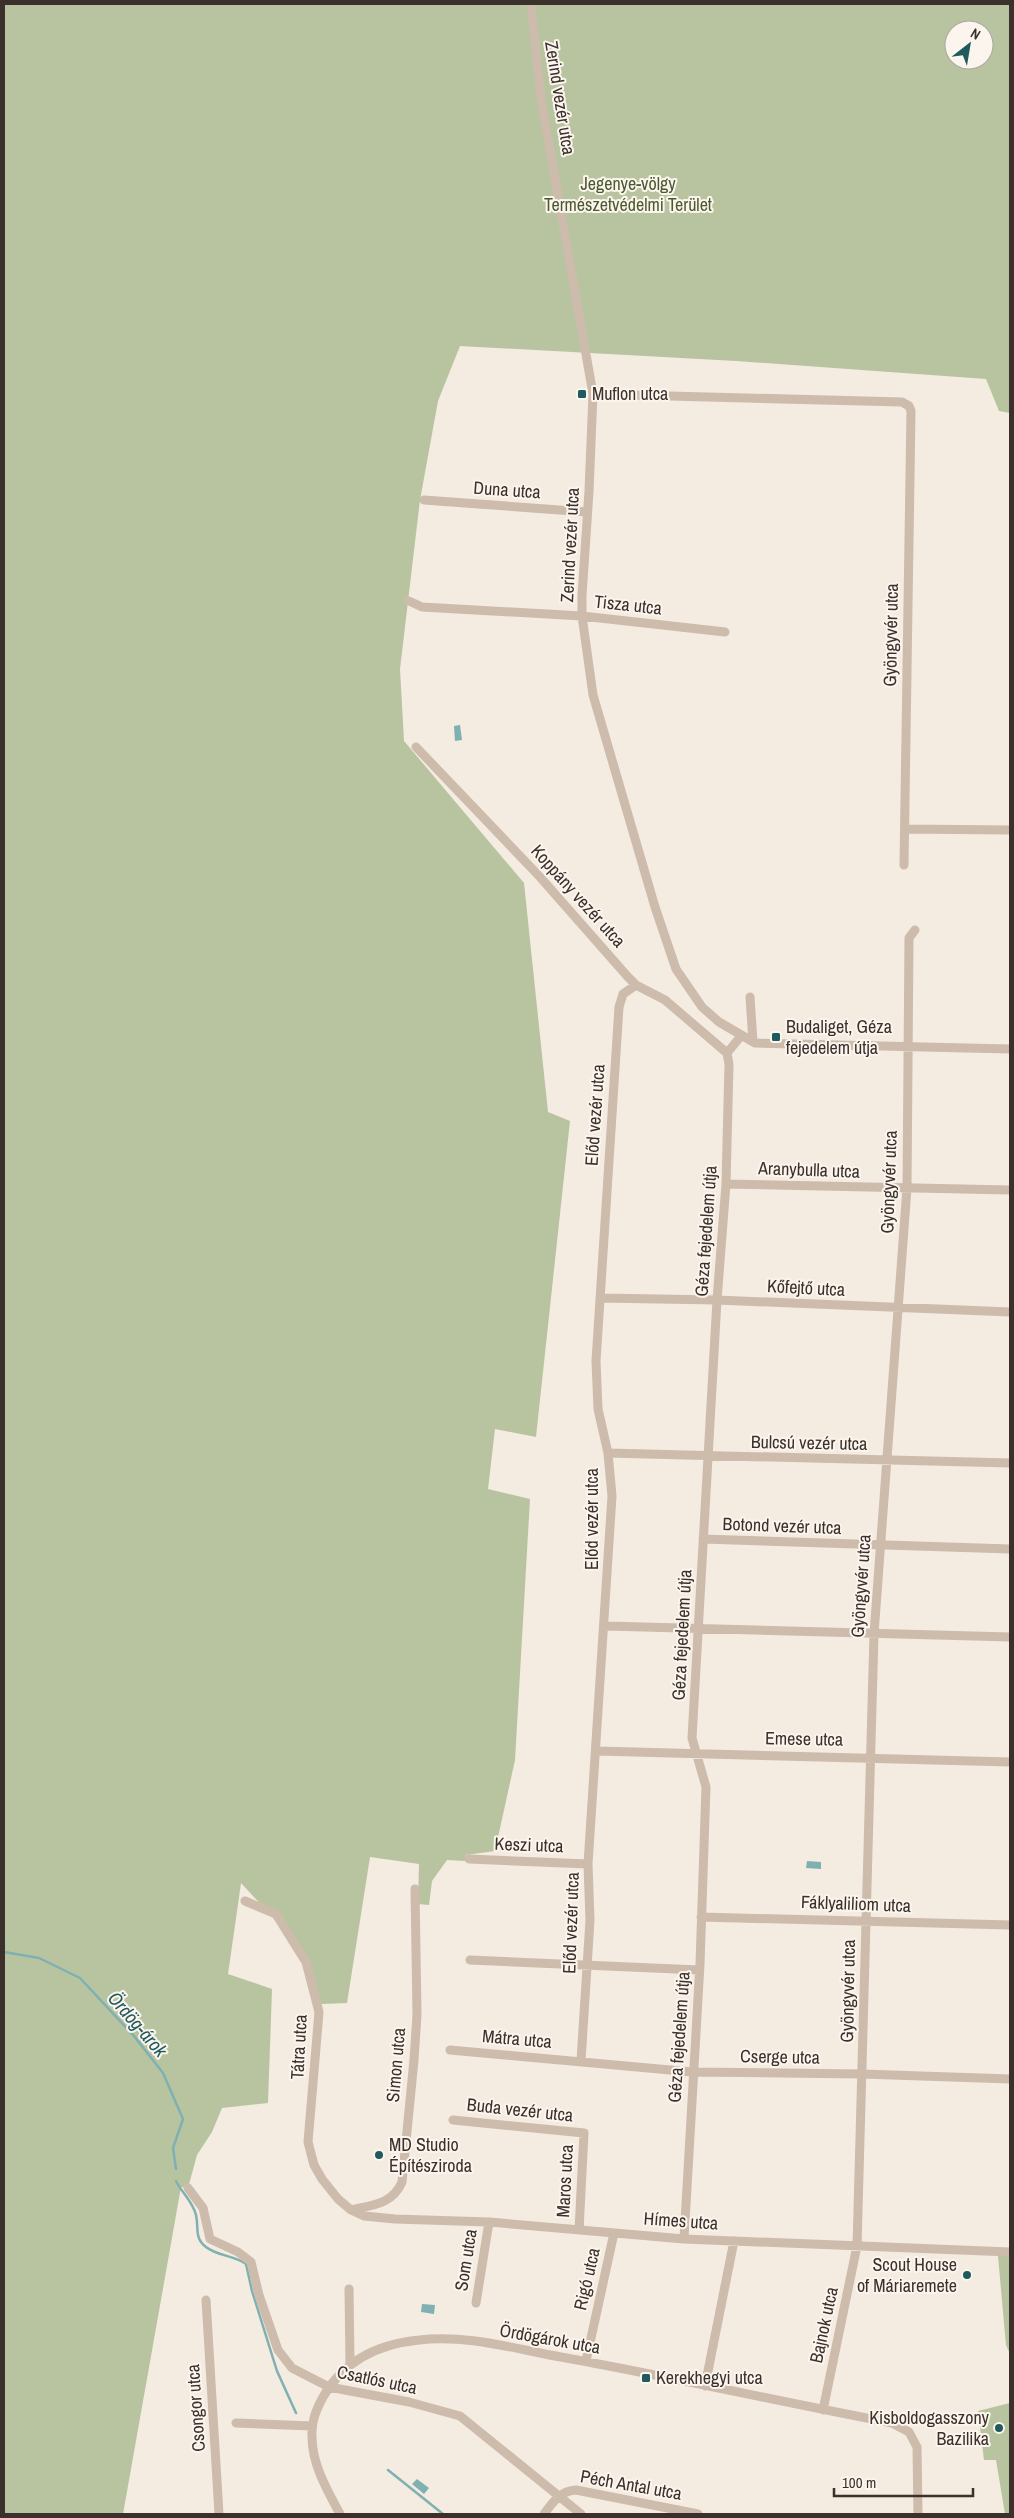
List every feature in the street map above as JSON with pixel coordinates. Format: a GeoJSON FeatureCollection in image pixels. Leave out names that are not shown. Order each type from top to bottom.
{"type":"FeatureCollection","features":[{"type":"Feature","properties":{"kind":"street","name":"Zerind vezér utca"},"geometry":{"type":"LineString","coordinates":[[531,4],[541,99],[593,394],[582,616],[594,695],[654,907],[681,980],[702,1007],[741,1036],[753,1042]]}},
{"type":"Feature","properties":{"kind":"street","name":"Gyöngyvér utca"},"geometry":{"type":"LineString","coordinates":[[593,394],[902,402],[909,406],[911,412],[904,865]]}},
{"type":"Feature","properties":{"kind":"street","name":"Duna utca"},"geometry":{"type":"LineString","coordinates":[[424,500],[587,512]]}},
{"type":"Feature","properties":{"kind":"street","name":"Tisza utca"},"geometry":{"type":"LineString","coordinates":[[409,601],[422,607],[582,616],[725,632]]}},
{"type":"Feature","properties":{"kind":"street","name":"Koppány vezér utca"},"geometry":{"type":"LineString","coordinates":[[416,747],[530,866],[636,985],[665,1000],[727,1052]]}},
{"type":"Feature","properties":{"kind":"street"},"geometry":{"type":"LineString","coordinates":[[906,829],[1010,830]]}},
{"type":"Feature","properties":{"kind":"street","name":"Gyöngyvér utca"},"geometry":{"type":"LineString","coordinates":[[857,2246],[874,1634],[907,1188],[909,938],[915,930]]}},
{"type":"Feature","properties":{"kind":"street","name":"Előd vezér utca"},"geometry":{"type":"LineString","coordinates":[[581,2061],[590,1920],[588,1864],[606,1626],[612,1496],[608,1453],[598,1410],[596,1361],[618,1007],[623,994],[636,985]]}},
{"type":"Feature","properties":{"kind":"street"},"geometry":{"type":"LineString","coordinates":[[750,997],[753,1042],[1010,1049]]}},
{"type":"Feature","properties":{"kind":"street"},"geometry":{"type":"LineString","coordinates":[[727,1052],[741,1036]]}},
{"type":"Feature","properties":{"kind":"street","name":"Géza fejedelem útja"},"geometry":{"type":"LineString","coordinates":[[684,2239],[699,1970],[706,1787],[692,1738],[717,1300],[726,1184],[729,1064],[727,1052]]}},
{"type":"Feature","properties":{"kind":"street","name":"Aranybulla utca"},"geometry":{"type":"LineString","coordinates":[[726,1184],[1010,1190]]}},
{"type":"Feature","properties":{"kind":"street","name":"Kőfejtő utca"},"geometry":{"type":"LineString","coordinates":[[600,1298],[717,1300],[1010,1312]]}},
{"type":"Feature","properties":{"kind":"street","name":"Bulcsú vezér utca"},"geometry":{"type":"LineString","coordinates":[[608,1453],[1010,1463]]}},
{"type":"Feature","properties":{"kind":"street","name":"Botond vezér utca"},"geometry":{"type":"LineString","coordinates":[[704,1540],[1010,1549]]}},
{"type":"Feature","properties":{"kind":"street"},"geometry":{"type":"LineString","coordinates":[[606,1626],[1010,1637]]}},
{"type":"Feature","properties":{"kind":"street","name":"Emese utca"},"geometry":{"type":"LineString","coordinates":[[597,1751],[1010,1762]]}},
{"type":"Feature","properties":{"kind":"street","name":"Keszi utca"},"geometry":{"type":"LineString","coordinates":[[469,1859],[588,1864]]}},
{"type":"Feature","properties":{"kind":"street","name":"Simon utca"},"geometry":{"type":"LineString","coordinates":[[351,2210],[390,2199],[398,2192],[402,2182],[417,2015],[415,1889]]}},
{"type":"Feature","properties":{"kind":"street","name":"Tátra utca"},"geometry":{"type":"LineString","coordinates":[[245,1901],[276,1914],[306,1962],[319,2012],[308,2142],[314,2165],[322,2179],[338,2199],[351,2210]]}},
{"type":"Feature","properties":{"kind":"street","name":"Fáklyaliliom utca"},"geometry":{"type":"LineString","coordinates":[[701,1917],[1010,1925]]}},
{"type":"Feature","properties":{"kind":"street"},"geometry":{"type":"LineString","coordinates":[[470,1960],[699,1970]]}},
{"type":"Feature","properties":{"kind":"street","name":"Mátra utca"},"geometry":{"type":"LineString","coordinates":[[450,2050],[581,2061]]}},
{"type":"Feature","properties":{"kind":"street","name":"Cserge utca"},"geometry":{"type":"LineString","coordinates":[[581,2061],[692,2072],[862,2074],[1010,2079]]}},
{"type":"Feature","properties":{"kind":"street","name":"Buda vezér utca"},"geometry":{"type":"LineString","coordinates":[[453,2120],[584,2133]]}},
{"type":"Feature","properties":{"kind":"street","name":"Maros utca"},"geometry":{"type":"LineString","coordinates":[[579,2230],[584,2133]]}},
{"type":"Feature","properties":{"kind":"street","name":"Csatlós utca"},"geometry":{"type":"LineString","coordinates":[[188,2188],[203,2208],[207,2232],[214,2241],[238,2252],[251,2262],[259,2295],[278,2350],[286,2362],[300,2374],[329,2387],[409,2402],[460,2416],[581,2514]]}},
{"type":"Feature","properties":{"kind":"street","name":"Hímes utca"},"geometry":{"type":"LineString","coordinates":[[351,2210],[364,2216],[395,2219],[489,2222],[684,2239],[1010,2252]]}},
{"type":"Feature","properties":{"kind":"street","name":"Som utca"},"geometry":{"type":"LineString","coordinates":[[476,2303],[489,2222]]}},
{"type":"Feature","properties":{"kind":"street","name":"Rigó utca"},"geometry":{"type":"LineString","coordinates":[[586,2361],[614,2233]]}},
{"type":"Feature","properties":{"kind":"street"},"geometry":{"type":"LineString","coordinates":[[705,2386],[734,2241]]}},
{"type":"Feature","properties":{"kind":"street","name":"Bajnok utca"},"geometry":{"type":"LineString","coordinates":[[823,2410],[857,2246]]}},
{"type":"Feature","properties":{"kind":"street"},"geometry":{"type":"LineString","coordinates":[[349,2289],[350,2363]]}},
{"type":"Feature","properties":{"kind":"street","name":"Csongor utca"},"geometry":{"type":"LineString","coordinates":[[206,2300],[219,2514]]}},
{"type":"Feature","properties":{"kind":"street","name":"Ördögárok utca"},"geometry":{"type":"LineString","coordinates":[[341,2513],[318,2467],[312,2447],[314,2417],[329,2387],[350,2363],[379,2349],[409,2341],[438,2339],[469,2340],[586,2361],[892,2423],[909,2432],[917,2447],[918,2514]]}},
{"type":"Feature","properties":{"kind":"street"},"geometry":{"type":"LineString","coordinates":[[236,2424],[312,2426]]}},
{"type":"Feature","properties":{"kind":"street","name":"Péch Antal utca"},"geometry":{"type":"LineString","coordinates":[[559,2496],[567,2490],[576,2490],[698,2514]]}},
{"type":"Feature","properties":{"kind":"street"},"geometry":{"type":"LineString","coordinates":[[544,2514],[559,2496]]}},
{"type":"Feature","properties":{"kind":"green space","name":"Jegenye-völgy Természetvédelmi Terület"},"geometry":{"type":"Polygon","coordinates":[[[4,4],[1010,4],[1010,413],[999,411],[986,379],[736,361],[460,346],[438,401],[420,500],[400,669],[404,741],[524,883],[548,1112],[570,1121],[536,1437],[495,1429],[488,1489],[530,1499],[515,1760],[495,1851],[466,1855],[465,1861],[447,1860],[432,1881],[429,1905],[418,1904],[419,1864],[370,1857],[347,2003],[321,2004],[290,1936],[241,1883],[228,1974],[272,1989],[268,2103],[222,2108],[212,2132],[197,2155],[188,2188],[181,2187],[123,2514],[4,2514],[4,4]]]}},
{"type":"Feature","properties":{"kind":"green space"},"geometry":{"type":"Polygon","coordinates":[[[998,2256],[1010,2256],[1010,2354],[1006,2345],[998,2256]]]}},
{"type":"Feature","properties":{"kind":"green space"},"geometry":{"type":"Polygon","coordinates":[[[1010,2403],[1010,2514],[1005,2514],[996,2460],[984,2460],[978,2411],[1010,2403]]]}},
{"type":"Feature","properties":{"kind":"water"},"geometry":{"type":"Polygon","coordinates":[[[460,725],[462,740],[455,741],[454,726],[460,725]]]}},
{"type":"Feature","properties":{"kind":"water"},"geometry":{"type":"Polygon","coordinates":[[[807,1861],[821,1862],[821,1869],[806,1868],[807,1861]]]}},
{"type":"Feature","properties":{"kind":"water"},"geometry":{"type":"Polygon","coordinates":[[[422,2304],[435,2305],[434,2314],[421,2312],[422,2304]]]}},
{"type":"Feature","properties":{"kind":"water"},"geometry":{"type":"Polygon","coordinates":[[[417,2479],[429,2488],[424,2494],[412,2484],[417,2479]]]}},
{"type":"Feature","properties":{"kind":"waterway","name":"Ördög-árok"},"geometry":{"type":"LineString","coordinates":[[4,1952],[39,1958],[80,1978],[134,2036],[163,2073],[183,2119],[173,2148],[176,2169]]}},
{"type":"Feature","properties":{"kind":"waterway","name":"Ördög-árok"},"geometry":{"type":"LineString","coordinates":[[176,2181],[195,2210],[198,2236],[202,2244],[210,2250],[246,2264],[252,2291],[277,2371],[296,2413]]}},
{"type":"Feature","properties":{"kind":"waterway","name":"Ördög-árok"},"geometry":{"type":"LineString","coordinates":[[388,2470],[443,2514]]}},
{"type":"Feature","properties":{"kind":"place","name":"Muflon utca"},"geometry":{"type":"Point","coordinates":[582,394]}},
{"type":"Feature","properties":{"kind":"place","name":"Budaliget, Géza fejedelem útja"},"geometry":{"type":"Point","coordinates":[776,1037]}},
{"type":"Feature","properties":{"kind":"place","name":"MD Studio Építésziroda"},"geometry":{"type":"Point","coordinates":[379,2155]}},
{"type":"Feature","properties":{"kind":"place","name":"Scout House of Máriaremete"},"geometry":{"type":"Point","coordinates":[967,2275]}},
{"type":"Feature","properties":{"kind":"place","name":"Kerekhegyi utca"},"geometry":{"type":"Point","coordinates":[646,2378]}},
{"type":"Feature","properties":{"kind":"place","name":"Kisboldogasszony Bazilika"},"geometry":{"type":"Point","coordinates":[999,2428]}}]}
